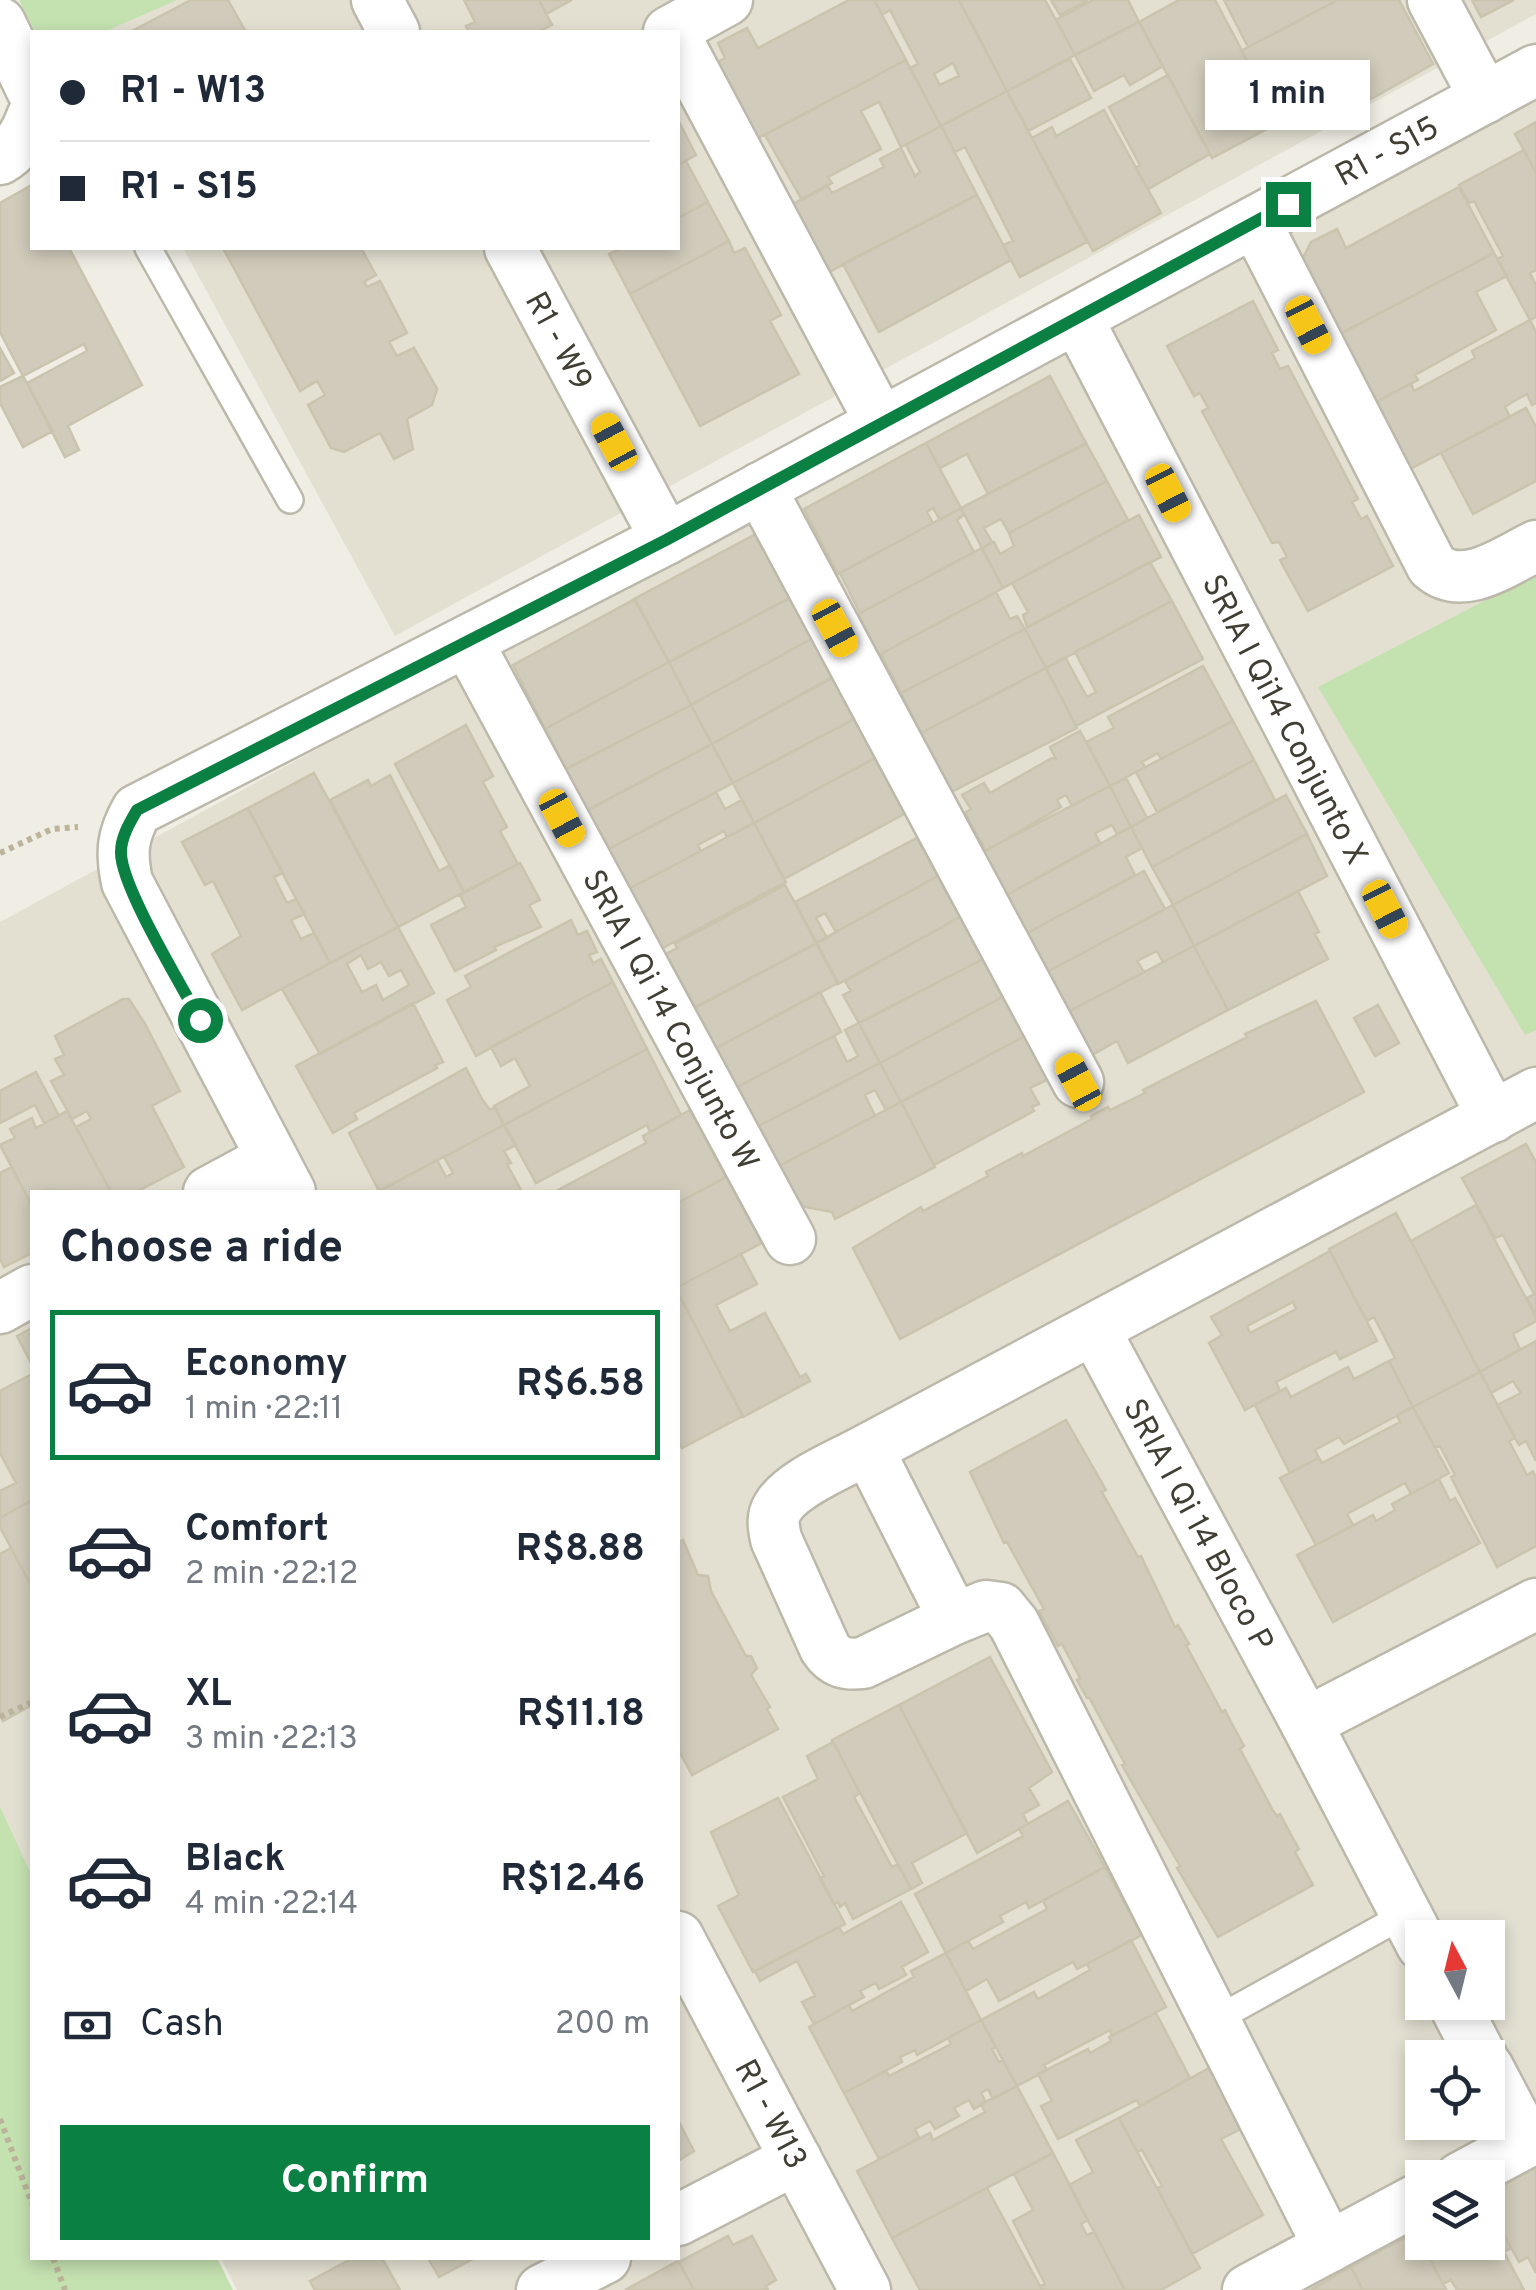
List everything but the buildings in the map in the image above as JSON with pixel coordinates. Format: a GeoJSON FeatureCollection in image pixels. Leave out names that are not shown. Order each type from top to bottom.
{"type":"FeatureCollection","features":[{"type":"Feature","properties":{"kind":"street"},"geometry":{"type":"LineString","coordinates":[[377,0],[393,30]]}},
{"type":"Feature","properties":{"kind":"street"},"geometry":{"type":"LineString","coordinates":[[674,30],[727,0]]}},
{"type":"Feature","properties":{"kind":"street"},"geometry":{"type":"LineString","coordinates":[[1432,0],[1485,98]]}},
{"type":"Feature","properties":{"kind":"street"},"geometry":{"type":"LineString","coordinates":[[0,23],[30,83]]}},
{"type":"Feature","properties":{"kind":"street"},"geometry":{"type":"LineString","coordinates":[[680,46],[881,424]]}},
{"type":"Feature","properties":{"kind":"street","name":"R1 - S15"},"geometry":{"type":"LineString","coordinates":[[137,810],[666,540],[1536,70]]}},
{"type":"Feature","properties":{"kind":"street"},"geometry":{"type":"LineString","coordinates":[[0,160],[26,133],[30,122]]}},
{"type":"Feature","properties":{"kind":"street"},"geometry":{"type":"LineString","coordinates":[[1255,222],[1432,566],[1443,576],[1461,578],[1536,546]]}},
{"type":"Feature","properties":{"kind":"street","name":"R1 - W9"},"geometry":{"type":"LineString","coordinates":[[511,250],[666,540]]}},
{"type":"Feature","properties":{"kind":"street","name":"SRIA I Qi14 Conjunto X"},"geometry":{"type":"LineString","coordinates":[[1078,320],[1493,1117]]}},
{"type":"Feature","properties":{"kind":"street"},"geometry":{"type":"LineString","coordinates":[[760,488],[1078,1082]]}},
{"type":"Feature","properties":{"kind":"street","name":"SRIA I Qi 14 Conjunto W"},"geometry":{"type":"LineString","coordinates":[[468,642],[790,1238]]}},
{"type":"Feature","properties":{"kind":"street"},"geometry":{"type":"LineString","coordinates":[[137,810],[126,829],[120,853],[128,882],[280,1175],[217,1190]]}},
{"type":"Feature","properties":{"kind":"street"},"geometry":{"type":"LineString","coordinates":[[1330,2247],[1014,1624],[1000,1608],[986,1606],[863,1663],[848,1664],[832,1658],[776,1539],[773,1522],[777,1508],[792,1491],[1536,1093]]}},
{"type":"Feature","properties":{"kind":"street"},"geometry":{"type":"LineString","coordinates":[[0,1308],[30,1291]]}},
{"type":"Feature","properties":{"kind":"street","name":"SRIA I Qi 14 Bloco P"},"geometry":{"type":"LineString","coordinates":[[1094,1330],[1409,1920]]}},
{"type":"Feature","properties":{"kind":"street"},"geometry":{"type":"LineString","coordinates":[[868,1449],[954,1619]]}},
{"type":"Feature","properties":{"kind":"street"},"geometry":{"type":"LineString","coordinates":[[1306,1723],[1536,1604]]}},
{"type":"Feature","properties":{"kind":"street","name":"R1 - W13"},"geometry":{"type":"LineString","coordinates":[[680,1942],[866,2290]]}},
{"type":"Feature","properties":{"kind":"street"},"geometry":{"type":"LineString","coordinates":[[1494,2160],[1531,2140],[1505,2096]]}},
{"type":"Feature","properties":{"kind":"street"},"geometry":{"type":"LineString","coordinates":[[680,2219],[796,2159]]}},
{"type":"Feature","properties":{"kind":"street"},"geometry":{"type":"LineString","coordinates":[[1248,2290],[1405,2206]]}},
{"type":"Feature","properties":{"kind":"street"},"geometry":{"type":"LineString","coordinates":[[542,2290],[601,2260]]}},
{"type":"Feature","properties":{"kind":"lane"},"geometry":{"type":"LineString","coordinates":[[149,250],[290,500]]}},
{"type":"Feature","properties":{"kind":"lane"},"geometry":{"type":"LineString","coordinates":[[1215,2020],[1405,1934]]}},
{"type":"Feature","properties":{"kind":"path"},"geometry":{"type":"LineString","coordinates":[[0,853],[52,829],[82,826],[137,810]]}},
{"type":"Feature","properties":{"kind":"path"},"geometry":{"type":"LineString","coordinates":[[0,1717],[30,1703]]}},
{"type":"Feature","properties":{"kind":"path"},"geometry":{"type":"LineString","coordinates":[[0,2120],[30,2199]]}},
{"type":"Feature","properties":{"kind":"path"},"geometry":{"type":"LineString","coordinates":[[54,2260],[65,2290]]}},
{"type":"Feature","properties":{"kind":"shaded area"},"geometry":{"type":"Polygon","coordinates":[[[48,0],[1536,0],[1536,14],[395,636],[184,250],[680,250],[680,30],[65,30],[48,0]]]}},
{"type":"Feature","properties":{"kind":"shaded area"},"geometry":{"type":"Polygon","coordinates":[[[1536,85],[1536,2290],[237,2290],[222,2260],[680,2260],[680,1190],[30,1190],[30,1879],[0,1819],[0,922],[1536,85]]]}},
{"type":"Feature","properties":{"kind":"green space"},"geometry":{"type":"Polygon","coordinates":[[[19,0],[177,0],[109,30],[34,30],[19,0]]]}},
{"type":"Feature","properties":{"kind":"green space"},"geometry":{"type":"Polygon","coordinates":[[[1536,574],[1536,1030],[1525,1035],[1318,687],[1536,574]]]}},
{"type":"Feature","properties":{"kind":"green space"},"geometry":{"type":"Polygon","coordinates":[[[0,1807],[30,1872],[30,2260],[218,2260],[233,2290],[0,2290],[0,1807]]]}},
{"type":"Feature","properties":{"kind":"route"},"geometry":{"type":"LineString","coordinates":[[200,1020],[128,882],[120,853],[126,829],[137,810],[666,540],[1288,204]]}}]}
